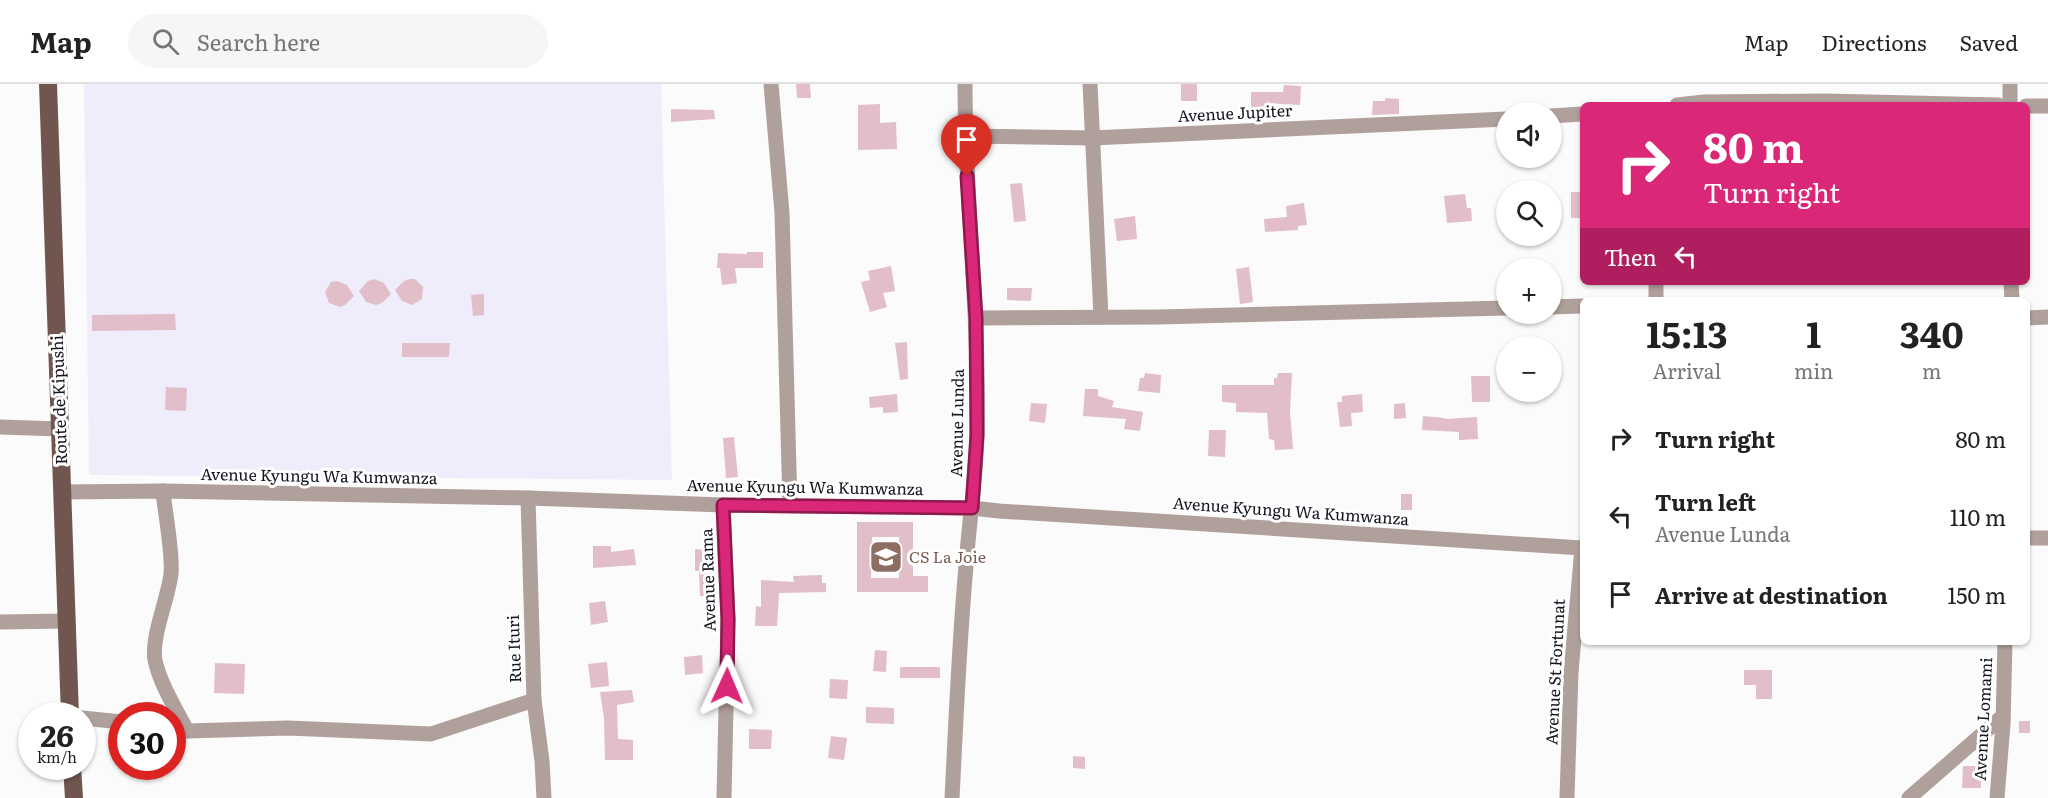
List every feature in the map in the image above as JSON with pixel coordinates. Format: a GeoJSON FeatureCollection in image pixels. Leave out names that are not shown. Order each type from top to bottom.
{"type":"FeatureCollection","features":[{"type":"Feature","properties":{"kind":"main road","name":"Route de Kipushi"},"geometry":{"type":"LineString","coordinates":[[48,84],[69,702]]}},
{"type":"Feature","properties":{"kind":"main road"},"geometry":{"type":"LineString","coordinates":[[73,780],[74,798]]}},
{"type":"Feature","properties":{"kind":"street"},"geometry":{"type":"LineString","coordinates":[[771,84],[782,213],[790,505]]}},
{"type":"Feature","properties":{"kind":"street","name":"Avenue Lunda"},"geometry":{"type":"LineString","coordinates":[[952,798],[966,565],[977,435],[976,318],[965,136],[965,84]]}},
{"type":"Feature","properties":{"kind":"street"},"geometry":{"type":"LineString","coordinates":[[1090,84],[1101,317]]}},
{"type":"Feature","properties":{"kind":"street"},"geometry":{"type":"LineString","coordinates":[[2010,84],[2010,102]]}},
{"type":"Feature","properties":{"kind":"street"},"geometry":{"type":"LineString","coordinates":[[1704,102],[1868,102]]}},
{"type":"Feature","properties":{"kind":"street"},"geometry":{"type":"LineString","coordinates":[[2030,106],[2048,106]]}},
{"type":"Feature","properties":{"kind":"street"},"geometry":{"type":"LineString","coordinates":[[1562,115],[1580,114]]}},
{"type":"Feature","properties":{"kind":"street","name":"Avenue Jupiter"},"geometry":{"type":"LineString","coordinates":[[965,136],[1092,138],[1496,119]]}},
{"type":"Feature","properties":{"kind":"street"},"geometry":{"type":"LineString","coordinates":[[1562,307],[1580,306]]}},
{"type":"Feature","properties":{"kind":"street"},"geometry":{"type":"LineString","coordinates":[[976,318],[1496,308]]}},
{"type":"Feature","properties":{"kind":"street"},"geometry":{"type":"LineString","coordinates":[[2030,318],[2048,317]]}},
{"type":"Feature","properties":{"kind":"street"},"geometry":{"type":"LineString","coordinates":[[0,427],[60,429]]}},
{"type":"Feature","properties":{"kind":"street"},"geometry":{"type":"LineString","coordinates":[[163,491],[171,570],[169,592],[154,648],[155,661],[170,702]]}},
{"type":"Feature","properties":{"kind":"street","name":"Avenue Kyungu Wa Kumwanza"},"geometry":{"type":"LineString","coordinates":[[62,492],[163,491],[528,498],[723,505],[972,508],[1580,548]]}},
{"type":"Feature","properties":{"kind":"street","name":"Rue Ituri"},"geometry":{"type":"LineString","coordinates":[[528,498],[534,700],[544,798]]}},
{"type":"Feature","properties":{"kind":"street","name":"Avenue Rama"},"geometry":{"type":"LineString","coordinates":[[723,505],[728,619],[724,798]]}},
{"type":"Feature","properties":{"kind":"street"},"geometry":{"type":"LineString","coordinates":[[2030,538],[2048,538]]}},
{"type":"Feature","properties":{"kind":"street","name":"Avenue St Fortunat"},"geometry":{"type":"LineString","coordinates":[[1567,798],[1571,672],[1580,571]]}},
{"type":"Feature","properties":{"kind":"street"},"geometry":{"type":"LineString","coordinates":[[0,622],[66,621]]}},
{"type":"Feature","properties":{"kind":"street","name":"Avenue Lomami"},"geometry":{"type":"LineString","coordinates":[[1997,798],[2005,645]]}},
{"type":"Feature","properties":{"kind":"street"},"geometry":{"type":"LineString","coordinates":[[186,730],[288,728],[431,734],[534,700]]}},
{"type":"Feature","properties":{"kind":"street"},"geometry":{"type":"LineString","coordinates":[[1909,798],[2003,716]]}},
{"type":"Feature","properties":{"kind":"shaded area"},"geometry":{"type":"Polygon","coordinates":[[[84,84],[661,84],[672,480],[89,475],[84,84]]]}},
{"type":"Feature","properties":{"kind":"building"},"geometry":{"type":"Polygon","coordinates":[[[796,84],[810,84],[811,98],[797,98],[796,84]]]}},
{"type":"Feature","properties":{"kind":"building"},"geometry":{"type":"Polygon","coordinates":[[[1181,84],[1197,84],[1197,101],[1181,101],[1181,84]]]}},
{"type":"Feature","properties":{"kind":"building"},"geometry":{"type":"Polygon","coordinates":[[[1284,85],[1301,86],[1300,105],[1266,103],[1266,117],[1251,117],[1251,92],[1283,92],[1284,85]]]}},
{"type":"Feature","properties":{"kind":"building"},"geometry":{"type":"Polygon","coordinates":[[[1385,98],[1399,99],[1399,114],[1372,115],[1373,101],[1385,101],[1385,98]]]}},
{"type":"Feature","properties":{"kind":"building"},"geometry":{"type":"Polygon","coordinates":[[[880,104],[880,123],[896,122],[897,149],[858,150],[858,105],[880,104]]]}},
{"type":"Feature","properties":{"kind":"building"},"geometry":{"type":"Polygon","coordinates":[[[671,109],[714,110],[715,119],[671,122],[671,109]]]}},
{"type":"Feature","properties":{"kind":"building"},"geometry":{"type":"Polygon","coordinates":[[[1022,183],[1026,221],[1014,222],[1010,184],[1022,183]]]}},
{"type":"Feature","properties":{"kind":"building"},"geometry":{"type":"Polygon","coordinates":[[[1571,192],[1580,192],[1580,218],[1571,218],[1571,192]]]}},
{"type":"Feature","properties":{"kind":"building"},"geometry":{"type":"Polygon","coordinates":[[[1465,194],[1467,208],[1471,208],[1472,221],[1447,223],[1444,196],[1465,194]]]}},
{"type":"Feature","properties":{"kind":"building"},"geometry":{"type":"Polygon","coordinates":[[[1304,203],[1307,225],[1298,226],[1298,230],[1265,232],[1264,219],[1287,217],[1286,206],[1304,203]]]}},
{"type":"Feature","properties":{"kind":"building"},"geometry":{"type":"Polygon","coordinates":[[[1135,216],[1137,239],[1117,241],[1114,219],[1135,216]]]}},
{"type":"Feature","properties":{"kind":"building"},"geometry":{"type":"Polygon","coordinates":[[[747,252],[763,252],[763,268],[735,268],[737,283],[722,285],[720,268],[717,268],[718,253],[747,254],[747,252]]]}},
{"type":"Feature","properties":{"kind":"building"},"geometry":{"type":"Polygon","coordinates":[[[891,266],[895,291],[883,293],[887,307],[870,312],[861,282],[870,280],[868,271],[891,266]]]}},
{"type":"Feature","properties":{"kind":"building"},"geometry":{"type":"Polygon","coordinates":[[[1249,267],[1253,302],[1240,304],[1236,269],[1249,267]]]}},
{"type":"Feature","properties":{"kind":"building"},"geometry":{"type":"Polygon","coordinates":[[[374,279],[384,283],[391,294],[382,303],[376,305],[366,302],[359,291],[368,281],[374,279]]]}},
{"type":"Feature","properties":{"kind":"building"},"geometry":{"type":"Polygon","coordinates":[[[415,279],[423,287],[422,299],[412,305],[402,301],[395,290],[404,281],[415,279]]]}},
{"type":"Feature","properties":{"kind":"building"},"geometry":{"type":"Polygon","coordinates":[[[337,281],[347,285],[354,296],[340,307],[329,303],[325,292],[331,282],[337,281]]]}},
{"type":"Feature","properties":{"kind":"building"},"geometry":{"type":"Polygon","coordinates":[[[1007,288],[1032,288],[1031,301],[1007,300],[1007,288]]]}},
{"type":"Feature","properties":{"kind":"building"},"geometry":{"type":"Polygon","coordinates":[[[484,294],[484,315],[473,316],[471,295],[484,294]]]}},
{"type":"Feature","properties":{"kind":"building"},"geometry":{"type":"Polygon","coordinates":[[[175,314],[176,330],[92,331],[92,315],[175,314]]]}},
{"type":"Feature","properties":{"kind":"building"},"geometry":{"type":"Polygon","coordinates":[[[907,342],[908,379],[900,380],[895,343],[907,342]]]}},
{"type":"Feature","properties":{"kind":"building"},"geometry":{"type":"Polygon","coordinates":[[[402,343],[450,343],[449,357],[402,357],[402,343]]]}},
{"type":"Feature","properties":{"kind":"building"},"geometry":{"type":"Polygon","coordinates":[[[1145,373],[1161,375],[1160,393],[1138,391],[1140,378],[1144,378],[1145,373]]]}},
{"type":"Feature","properties":{"kind":"building"},"geometry":{"type":"Polygon","coordinates":[[[1278,373],[1292,373],[1290,411],[1293,449],[1275,450],[1274,440],[1269,439],[1267,413],[1236,412],[1236,403],[1222,402],[1222,385],[1274,385],[1274,378],[1277,378],[1278,373]]]}},
{"type":"Feature","properties":{"kind":"building"},"geometry":{"type":"Polygon","coordinates":[[[1471,376],[1490,376],[1490,402],[1472,402],[1471,376]]]}},
{"type":"Feature","properties":{"kind":"building"},"geometry":{"type":"Polygon","coordinates":[[[166,387],[187,388],[186,411],[165,410],[166,387]]]}},
{"type":"Feature","properties":{"kind":"building"},"geometry":{"type":"Polygon","coordinates":[[[1085,389],[1098,389],[1098,396],[1114,401],[1112,407],[1143,412],[1140,431],[1124,429],[1126,419],[1083,416],[1085,389]]]}},
{"type":"Feature","properties":{"kind":"building"},"geometry":{"type":"Polygon","coordinates":[[[897,394],[898,412],[883,413],[883,407],[870,408],[869,397],[897,394]]]}},
{"type":"Feature","properties":{"kind":"building"},"geometry":{"type":"Polygon","coordinates":[[[1362,394],[1363,412],[1351,413],[1352,426],[1340,427],[1337,402],[1342,402],[1342,396],[1362,394]]]}},
{"type":"Feature","properties":{"kind":"building"},"geometry":{"type":"Polygon","coordinates":[[[1031,403],[1047,404],[1045,423],[1029,421],[1031,403]]]}},
{"type":"Feature","properties":{"kind":"building"},"geometry":{"type":"Polygon","coordinates":[[[1405,403],[1406,418],[1394,419],[1394,404],[1405,403]]]}},
{"type":"Feature","properties":{"kind":"building"},"geometry":{"type":"Polygon","coordinates":[[[1423,416],[1445,419],[1477,417],[1478,439],[1459,440],[1459,432],[1422,430],[1423,416]]]}},
{"type":"Feature","properties":{"kind":"building"},"geometry":{"type":"Polygon","coordinates":[[[1209,430],[1226,430],[1225,457],[1208,456],[1209,430]]]}},
{"type":"Feature","properties":{"kind":"building"},"geometry":{"type":"Polygon","coordinates":[[[734,437],[738,477],[726,478],[723,438],[734,437]]]}},
{"type":"Feature","properties":{"kind":"building"},"geometry":{"type":"Polygon","coordinates":[[[1401,494],[1412,494],[1412,510],[1401,510],[1401,494]]]}},
{"type":"Feature","properties":{"kind":"building"},"geometry":{"type":"Polygon","coordinates":[[[857,522],[913,522],[913,576],[928,576],[928,592],[857,592],[857,522]],[[872,537],[871,578],[899,578],[899,537],[872,537]]]}},
{"type":"Feature","properties":{"kind":"building"},"geometry":{"type":"Polygon","coordinates":[[[593,546],[611,546],[611,552],[634,549],[636,565],[593,568],[593,546]]]}},
{"type":"Feature","properties":{"kind":"building"},"geometry":{"type":"Polygon","coordinates":[[[695,549],[712,550],[712,595],[700,596],[699,571],[695,571],[695,549]]]}},
{"type":"Feature","properties":{"kind":"building"},"geometry":{"type":"Polygon","coordinates":[[[822,575],[822,583],[826,583],[826,592],[779,593],[777,626],[755,626],[756,606],[761,607],[761,580],[794,582],[793,576],[822,575]]]}},
{"type":"Feature","properties":{"kind":"building"},"geometry":{"type":"Polygon","coordinates":[[[605,601],[608,622],[591,625],[589,603],[605,601]]]}},
{"type":"Feature","properties":{"kind":"building"},"geometry":{"type":"Polygon","coordinates":[[[875,650],[887,651],[886,672],[873,671],[875,650]]]}},
{"type":"Feature","properties":{"kind":"building"},"geometry":{"type":"Polygon","coordinates":[[[702,655],[703,673],[685,675],[684,657],[702,655]]]}},
{"type":"Feature","properties":{"kind":"building"},"geometry":{"type":"Polygon","coordinates":[[[607,662],[609,686],[591,688],[588,664],[607,662]]]}},
{"type":"Feature","properties":{"kind":"building"},"geometry":{"type":"Polygon","coordinates":[[[215,663],[245,664],[244,694],[214,693],[215,663]]]}},
{"type":"Feature","properties":{"kind":"building"},"geometry":{"type":"Polygon","coordinates":[[[900,667],[940,667],[940,678],[900,678],[900,667]]]}},
{"type":"Feature","properties":{"kind":"building"},"geometry":{"type":"Polygon","coordinates":[[[1744,670],[1772,670],[1772,699],[1756,699],[1756,685],[1744,685],[1744,670]]]}},
{"type":"Feature","properties":{"kind":"building"},"geometry":{"type":"Polygon","coordinates":[[[830,679],[848,680],[847,699],[829,698],[830,679]]]}},
{"type":"Feature","properties":{"kind":"building"},"geometry":{"type":"Polygon","coordinates":[[[632,690],[634,702],[617,705],[618,739],[633,740],[633,760],[605,760],[604,718],[600,692],[632,690]]]}},
{"type":"Feature","properties":{"kind":"building"},"geometry":{"type":"Polygon","coordinates":[[[866,707],[894,708],[894,724],[866,723],[866,707]]]}},
{"type":"Feature","properties":{"kind":"building"},"geometry":{"type":"Polygon","coordinates":[[[2019,721],[2030,721],[2030,733],[2019,733],[2019,721]]]}},
{"type":"Feature","properties":{"kind":"building"},"geometry":{"type":"Polygon","coordinates":[[[749,729],[772,730],[771,749],[749,749],[749,729]]]}},
{"type":"Feature","properties":{"kind":"building"},"geometry":{"type":"Polygon","coordinates":[[[831,736],[847,738],[844,760],[828,758],[831,736]]]}},
{"type":"Feature","properties":{"kind":"building"},"geometry":{"type":"Polygon","coordinates":[[[1073,756],[1085,757],[1085,769],[1073,768],[1073,756]]]}},
{"type":"Feature","properties":{"kind":"building"},"geometry":{"type":"Polygon","coordinates":[[[1963,766],[1981,766],[1981,788],[1962,788],[1963,766]]]}},
{"type":"Feature","properties":{"kind":"place","name":"CS La Joie"},"geometry":{"type":"Point","coordinates":[886,557]}},
{"type":"Feature","properties":{"kind":"route"},"geometry":{"type":"LineString","coordinates":[[727,686],[728,619],[723,505],[972,508],[977,435],[976,318],[967,176]]}}]}
